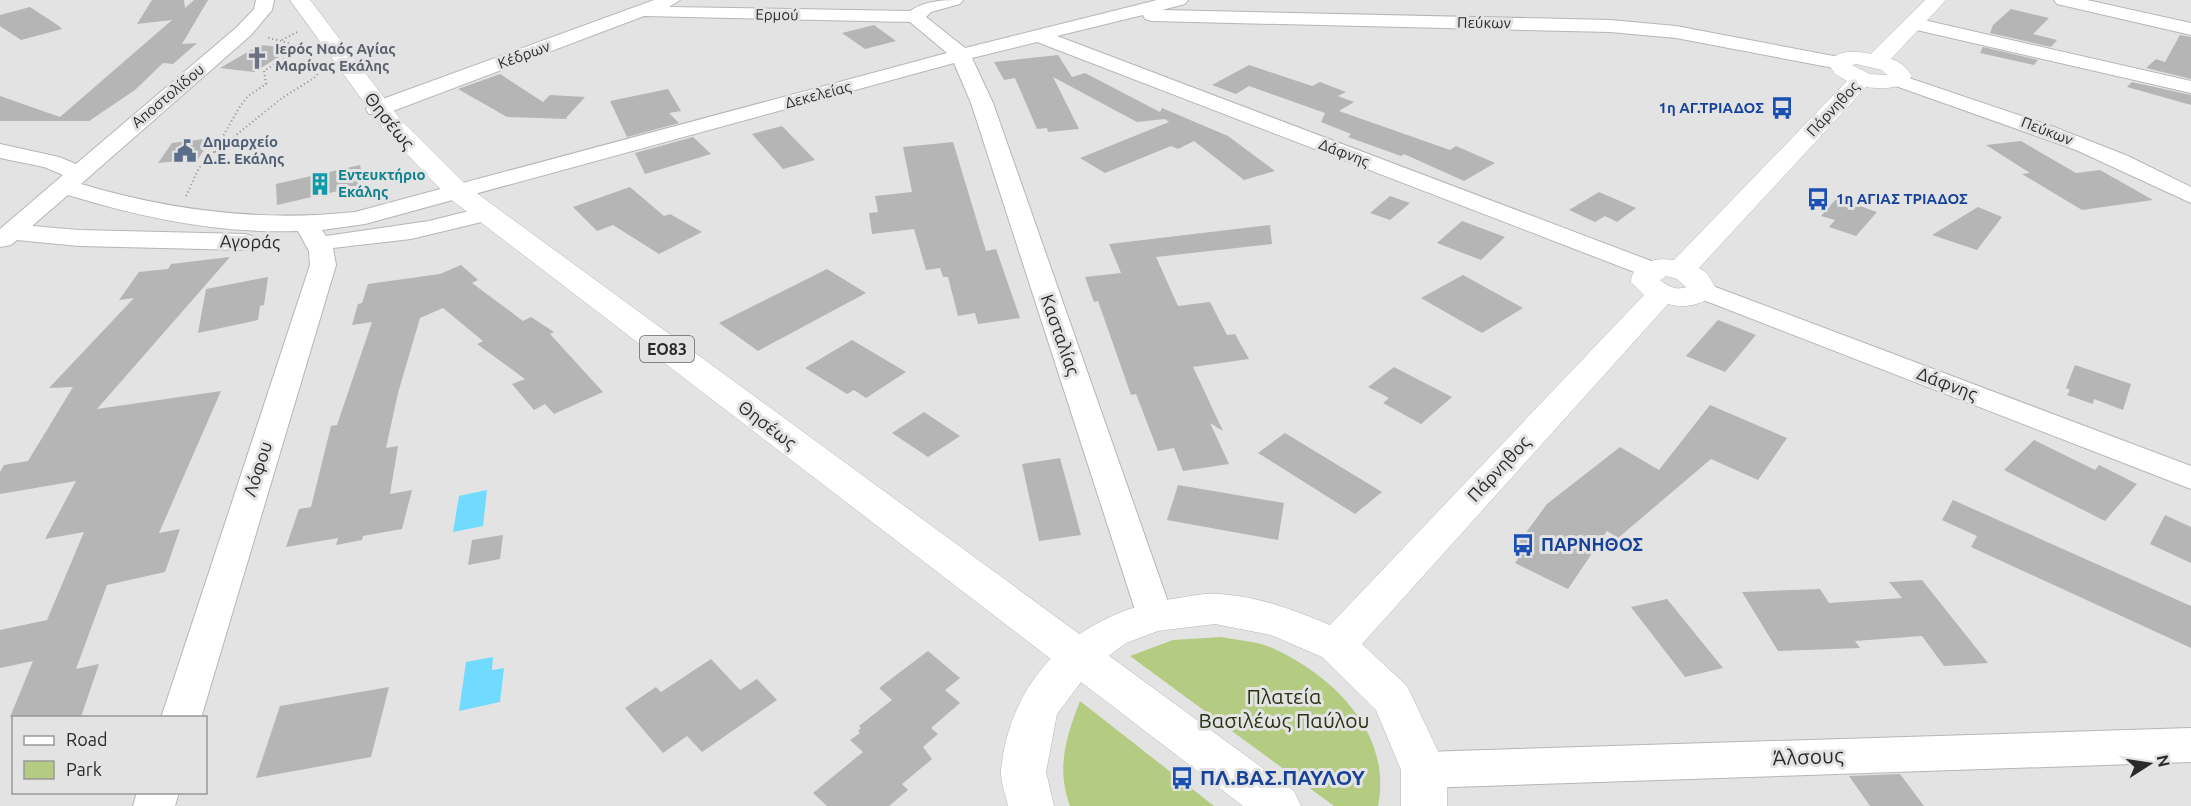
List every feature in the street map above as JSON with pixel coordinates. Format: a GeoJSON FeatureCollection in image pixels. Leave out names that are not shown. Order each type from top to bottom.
{"type":"FeatureCollection","features":[{"type":"Feature","properties":{"kind":"street","name":"Αποστολίδου"},"geometry":{"type":"LineString","coordinates":[[6,237],[244,31],[263,10],[265,0]]}},
{"type":"Feature","properties":{"kind":"street","name":"Θησέως"},"geometry":{"type":"LineString","coordinates":[[300,0],[378,109],[425,164],[458,192],[1076,657],[1278,806]]}},
{"type":"Feature","properties":{"kind":"street","name":"Κέδρων"},"geometry":{"type":"LineString","coordinates":[[378,109],[671,0]]}},
{"type":"Feature","properties":{"kind":"street","name":"Δεκελείας"},"geometry":{"type":"LineString","coordinates":[[458,192],[962,55],[1179,0]]}},
{"type":"Feature","properties":{"kind":"street","name":"Πάρνηθος"},"geometry":{"type":"LineString","coordinates":[[1336,645],[1664,278],[1936,0]]}},
{"type":"Feature","properties":{"kind":"street"},"geometry":{"type":"LineString","coordinates":[[2063,0],[2191,29]]}},
{"type":"Feature","properties":{"kind":"street"},"geometry":{"type":"LineString","coordinates":[[945,1],[925,8],[915,17],[962,55]]}},
{"type":"Feature","properties":{"kind":"street","name":"Ερμού"},"geometry":{"type":"LineString","coordinates":[[640,12],[915,17]]}},
{"type":"Feature","properties":{"kind":"street","name":"Πεύκων"},"geometry":{"type":"LineString","coordinates":[[1126,14],[1610,26],[1676,32],[1839,63]]}},
{"type":"Feature","properties":{"kind":"street"},"geometry":{"type":"LineString","coordinates":[[1915,24],[2191,87]]}},
{"type":"Feature","properties":{"kind":"street","name":"Δάφνης"},"geometry":{"type":"LineString","coordinates":[[1039,36],[1664,278]]}},
{"type":"Feature","properties":{"kind":"street","name":"Κασταλίας"},"geometry":{"type":"LineString","coordinates":[[962,55],[986,114],[1155,616]]}},
{"type":"Feature","properties":{"kind":"street"},"geometry":{"type":"LineString","coordinates":[[1839,63],[1854,57],[1870,69],[1899,70],[1901,76],[1897,80]]}},
{"type":"Feature","properties":{"kind":"street","name":"Πεύκων"},"geometry":{"type":"LineString","coordinates":[[1897,80],[2013,118],[2085,146],[2191,196]]}},
{"type":"Feature","properties":{"kind":"street","name":"Αγοράς"},"geometry":{"type":"LineString","coordinates":[[0,151],[51,162],[70,180],[132,208],[179,217],[312,233],[458,192]]}},
{"type":"Feature","properties":{"kind":"street","name":"Αγοράς"},"geometry":{"type":"LineString","coordinates":[[6,237],[403,234],[450,225],[485,214]]}},
{"type":"Feature","properties":{"kind":"street","name":"Λόφου"},"geometry":{"type":"LineString","coordinates":[[181,716],[323,265],[322,251],[312,233]]}},
{"type":"Feature","properties":{"kind":"street"},"geometry":{"type":"LineString","coordinates":[[1664,278],[1690,297],[1702,290]]}},
{"type":"Feature","properties":{"kind":"street","name":"Δάφνης"},"geometry":{"type":"LineString","coordinates":[[1702,290],[2191,478]]}},
{"type":"Feature","properties":{"kind":"street"},"geometry":{"type":"LineString","coordinates":[[1031,806],[1023,772],[1037,708],[1076,657],[1112,632],[1155,616],[1215,609],[1277,620],[1336,645],[1392,699],[1424,788]]}},
{"type":"Feature","properties":{"kind":"street","name":"Άλσους"},"geometry":{"type":"LineString","coordinates":[[1424,788],[2191,745]]}},
{"type":"Feature","properties":{"kind":"path"},"geometry":{"type":"LineString","coordinates":[[214,152],[248,96],[266,84],[264,71],[302,47],[281,40],[293,34]]}},
{"type":"Feature","properties":{"kind":"path"},"geometry":{"type":"LineString","coordinates":[[179,217],[199,168],[214,152],[253,124],[282,98],[314,78],[339,55]]}},
{"type":"Feature","properties":{"kind":"green space","name":"Πλατεία Βασιλέως Παύλου"},"geometry":{"type":"Polygon","coordinates":[[[1221,637],[1270,647],[1293,659],[1315,673],[1353,709],[1367,731],[1376,754],[1380,779],[1378,806],[1334,806],[1130,656],[1173,640],[1221,637]]]}},
{"type":"Feature","properties":{"kind":"green space","name":"Πλατεία Βασιλέως Παύλου"},"geometry":{"type":"Polygon","coordinates":[[[1080,701],[1214,806],[1070,806],[1064,779],[1064,753],[1080,701]]]}},
{"type":"Feature","properties":{"kind":"water"},"geometry":{"type":"Polygon","coordinates":[[[487,490],[483,526],[453,532],[459,496],[487,490]]]}},
{"type":"Feature","properties":{"kind":"water"},"geometry":{"type":"Polygon","coordinates":[[[493,657],[492,670],[504,668],[500,702],[459,711],[466,662],[493,657]]]}},
{"type":"Feature","properties":{"kind":"building"},"geometry":{"type":"Polygon","coordinates":[[[152,0],[184,0],[185,8],[194,0],[208,0],[182,44],[197,43],[173,64],[163,63],[135,90],[89,121],[0,121],[0,96],[60,117],[172,20],[137,24],[152,0]]]}},
{"type":"Feature","properties":{"kind":"building"},"geometry":{"type":"Polygon","coordinates":[[[30,7],[62,29],[21,40],[0,26],[0,15],[30,7]]]}},
{"type":"Feature","properties":{"kind":"building"},"geometry":{"type":"Polygon","coordinates":[[[2011,9],[2049,18],[2033,34],[2057,40],[2051,47],[1990,33],[1993,25],[2011,9]]]}},
{"type":"Feature","properties":{"kind":"building"},"geometry":{"type":"Polygon","coordinates":[[[874,25],[896,41],[865,49],[842,33],[874,25]]]}},
{"type":"Feature","properties":{"kind":"building"},"geometry":{"type":"Polygon","coordinates":[[[2180,35],[2191,37],[2191,79],[2146,68],[2156,59],[2165,62],[2180,35]]]}},
{"type":"Feature","properties":{"kind":"building","name":"Ιερός Ναός Αγίας Μαρίνας Εκάλης"},"geometry":{"type":"Polygon","coordinates":[[[260,45],[294,48],[254,72],[220,68],[260,45]]]}},
{"type":"Feature","properties":{"kind":"building"},"geometry":{"type":"Polygon","coordinates":[[[1983,47],[2038,60],[2034,65],[1980,53],[1983,47]]]}},
{"type":"Feature","properties":{"kind":"building"},"geometry":{"type":"Polygon","coordinates":[[[1058,55],[1072,77],[1085,73],[1160,112],[1162,108],[1228,136],[1275,171],[1244,180],[1194,141],[1178,149],[1171,146],[1105,173],[1080,158],[1169,122],[1165,119],[1137,122],[1053,77],[1079,129],[1048,132],[1047,128],[1037,129],[1015,78],[1004,80],[994,62],[1058,55]]]}},
{"type":"Feature","properties":{"kind":"building"},"geometry":{"type":"Polygon","coordinates":[[[1249,65],[1312,86],[1320,82],[1346,92],[1338,96],[1354,102],[1339,111],[1450,150],[1456,146],[1495,163],[1464,181],[1404,154],[1401,156],[1348,137],[1351,134],[1321,122],[1325,113],[1249,86],[1236,94],[1212,85],[1249,65]]]}},
{"type":"Feature","properties":{"kind":"building"},"geometry":{"type":"Polygon","coordinates":[[[500,74],[543,102],[550,95],[585,97],[566,118],[568,119],[507,117],[458,89],[500,74]]]}},
{"type":"Feature","properties":{"kind":"building"},"geometry":{"type":"Polygon","coordinates":[[[2132,82],[2191,95],[2191,105],[2127,87],[2132,82]]]}},
{"type":"Feature","properties":{"kind":"building"},"geometry":{"type":"Polygon","coordinates":[[[668,89],[681,111],[669,113],[679,123],[627,137],[610,101],[668,89]]]}},
{"type":"Feature","properties":{"kind":"building"},"geometry":{"type":"Polygon","coordinates":[[[782,126],[815,160],[783,169],[752,134],[782,126]]]}},
{"type":"Feature","properties":{"kind":"building"},"geometry":{"type":"Polygon","coordinates":[[[693,137],[711,154],[645,174],[635,153],[693,137]]]}},
{"type":"Feature","properties":{"kind":"building","name":"Δημαρχείο Δ.Ε. Εκάλης"},"geometry":{"type":"Polygon","coordinates":[[[212,138],[198,159],[158,163],[172,143],[212,138]]]}},
{"type":"Feature","properties":{"kind":"building"},"geometry":{"type":"Polygon","coordinates":[[[2021,141],[2076,173],[2100,170],[2153,200],[2082,210],[2022,174],[2030,173],[1986,145],[2021,141]]]}},
{"type":"Feature","properties":{"kind":"building"},"geometry":{"type":"Polygon","coordinates":[[[953,142],[986,251],[996,249],[1020,318],[978,324],[975,313],[958,316],[948,277],[943,277],[940,268],[926,270],[914,229],[872,234],[869,213],[878,212],[875,196],[912,192],[903,147],[953,142]]]}},
{"type":"Feature","properties":{"kind":"building","name":"Εντευκτήριο Εκάλης"},"geometry":{"type":"Polygon","coordinates":[[[360,165],[364,185],[277,205],[276,184],[360,165]]]}},
{"type":"Feature","properties":{"kind":"building"},"geometry":{"type":"Polygon","coordinates":[[[630,187],[664,216],[670,214],[702,232],[659,254],[613,225],[597,231],[573,207],[630,187]]]}},
{"type":"Feature","properties":{"kind":"building"},"geometry":{"type":"Polygon","coordinates":[[[1599,192],[1636,208],[1617,222],[1605,216],[1595,222],[1569,210],[1599,192]]]}},
{"type":"Feature","properties":{"kind":"building"},"geometry":{"type":"Polygon","coordinates":[[[1390,196],[1410,203],[1390,220],[1370,213],[1390,196]]]}},
{"type":"Feature","properties":{"kind":"building"},"geometry":{"type":"Polygon","coordinates":[[[1837,198],[1877,212],[1856,236],[1829,227],[1835,220],[1821,216],[1837,198]]]}},
{"type":"Feature","properties":{"kind":"building"},"geometry":{"type":"Polygon","coordinates":[[[1978,207],[2002,217],[1977,250],[1932,235],[1978,207]]]}},
{"type":"Feature","properties":{"kind":"building"},"geometry":{"type":"Polygon","coordinates":[[[1462,221],[1505,237],[1481,260],[1437,243],[1462,221]]]}},
{"type":"Feature","properties":{"kind":"building"},"geometry":{"type":"Polygon","coordinates":[[[1270,225],[1272,244],[1156,257],[1178,306],[1210,302],[1227,335],[1235,334],[1249,359],[1193,367],[1223,431],[1210,423],[1229,464],[1183,471],[1174,448],[1158,451],[1136,394],[1131,395],[1098,301],[1094,302],[1085,277],[1121,273],[1109,244],[1270,225]]]}},
{"type":"Feature","properties":{"kind":"building"},"geometry":{"type":"Polygon","coordinates":[[[230,257],[97,409],[221,391],[159,533],[180,529],[165,572],[107,585],[76,669],[99,664],[81,716],[10,717],[33,661],[0,668],[0,630],[47,620],[84,532],[45,539],[76,481],[0,494],[0,472],[4,465],[28,461],[73,387],[49,388],[134,298],[119,300],[139,272],[168,269],[171,264],[230,257]]]}},
{"type":"Feature","properties":{"kind":"building"},"geometry":{"type":"Polygon","coordinates":[[[461,265],[478,280],[472,283],[523,321],[531,317],[554,332],[550,334],[603,392],[554,414],[545,404],[534,410],[512,384],[525,379],[477,344],[483,341],[443,308],[420,318],[398,393],[386,448],[398,446],[390,494],[412,490],[402,529],[363,536],[362,540],[336,545],[338,538],[286,547],[299,509],[311,507],[331,426],[337,425],[372,322],[352,325],[358,304],[362,303],[368,284],[440,274],[461,265]]]}},
{"type":"Feature","properties":{"kind":"building"},"geometry":{"type":"Polygon","coordinates":[[[827,269],[866,293],[758,351],[719,323],[827,269]]]}},
{"type":"Feature","properties":{"kind":"building"},"geometry":{"type":"Polygon","coordinates":[[[1463,275],[1523,308],[1482,333],[1421,298],[1463,275]]]}},
{"type":"Feature","properties":{"kind":"building"},"geometry":{"type":"Polygon","coordinates":[[[268,277],[264,305],[260,306],[258,320],[198,333],[206,289],[268,277]]]}},
{"type":"Feature","properties":{"kind":"building"},"geometry":{"type":"Polygon","coordinates":[[[1718,320],[1756,335],[1725,372],[1686,356],[1718,320]]]}},
{"type":"Feature","properties":{"kind":"building"},"geometry":{"type":"Polygon","coordinates":[[[852,340],[906,372],[866,398],[854,390],[847,394],[805,368],[852,340]]]}},
{"type":"Feature","properties":{"kind":"building"},"geometry":{"type":"Polygon","coordinates":[[[2075,365],[2131,384],[2123,410],[2094,399],[2093,404],[2067,395],[2070,390],[2066,388],[2075,365]]]}},
{"type":"Feature","properties":{"kind":"building"},"geometry":{"type":"Polygon","coordinates":[[[1394,367],[1452,397],[1421,424],[1383,403],[1389,398],[1368,387],[1394,367]]]}},
{"type":"Feature","properties":{"kind":"building"},"geometry":{"type":"Polygon","coordinates":[[[1710,405],[1787,438],[1758,480],[1711,459],[1618,538],[1607,531],[1568,589],[1515,563],[1527,546],[1519,542],[1547,504],[1620,447],[1659,470],[1710,405]]]}},
{"type":"Feature","properties":{"kind":"building"},"geometry":{"type":"Polygon","coordinates":[[[924,412],[960,436],[928,457],[892,433],[924,412]]]}},
{"type":"Feature","properties":{"kind":"building"},"geometry":{"type":"Polygon","coordinates":[[[1285,433],[1382,492],[1355,514],[1258,453],[1285,433]]]}},
{"type":"Feature","properties":{"kind":"building"},"geometry":{"type":"Polygon","coordinates":[[[2034,440],[2095,470],[2099,465],[2137,484],[2105,521],[2004,470],[2034,440]]]}},
{"type":"Feature","properties":{"kind":"building"},"geometry":{"type":"Polygon","coordinates":[[[1060,458],[1081,535],[1039,541],[1022,464],[1060,458]]]}},
{"type":"Feature","properties":{"kind":"building"},"geometry":{"type":"Polygon","coordinates":[[[1178,485],[1284,503],[1278,540],[1167,520],[1178,485]]]}},
{"type":"Feature","properties":{"kind":"building"},"geometry":{"type":"Polygon","coordinates":[[[1953,500],[2191,606],[2191,648],[1971,547],[1977,536],[1942,520],[1953,500]]]}},
{"type":"Feature","properties":{"kind":"building"},"geometry":{"type":"Polygon","coordinates":[[[2165,515],[2191,527],[2191,563],[2150,544],[2165,515]]]}},
{"type":"Feature","properties":{"kind":"building"},"geometry":{"type":"Polygon","coordinates":[[[503,535],[500,559],[468,565],[472,540],[503,535]]]}},
{"type":"Feature","properties":{"kind":"building"},"geometry":{"type":"Polygon","coordinates":[[[1922,580],[1988,663],[1944,666],[1922,636],[1855,641],[1860,648],[1778,651],[1742,592],[1820,589],[1829,603],[1902,598],[1889,582],[1922,580]]]}},
{"type":"Feature","properties":{"kind":"building"},"geometry":{"type":"Polygon","coordinates":[[[1667,599],[1723,668],[1685,677],[1631,607],[1667,599]]]}},
{"type":"Feature","properties":{"kind":"building"},"geometry":{"type":"Polygon","coordinates":[[[928,651],[960,678],[945,690],[960,703],[931,728],[938,734],[923,747],[932,759],[902,784],[908,790],[889,806],[827,806],[813,793],[863,752],[850,740],[860,733],[859,726],[892,700],[879,688],[928,651]]]}},
{"type":"Feature","properties":{"kind":"building"},"geometry":{"type":"Polygon","coordinates":[[[711,659],[740,690],[757,679],[777,700],[702,752],[687,736],[663,753],[625,708],[656,687],[661,692],[711,659]]]}},
{"type":"Feature","properties":{"kind":"building"},"geometry":{"type":"Polygon","coordinates":[[[389,687],[371,757],[256,778],[280,706],[389,687]]]}},
{"type":"Feature","properties":{"kind":"building"},"geometry":{"type":"Polygon","coordinates":[[[1900,774],[1924,806],[1870,806],[1849,776],[1900,774]]]}},
{"type":"Feature","properties":{"kind":"place","name":"Ιερός Ναός Αγίας Μαρίνας Εκάλης"},"geometry":{"type":"Point","coordinates":[257,58]}},
{"type":"Feature","properties":{"kind":"place","name":"1η ΑΓ.ΤΡΙΑΔΟΣ"},"geometry":{"type":"Point","coordinates":[1782,108]}},
{"type":"Feature","properties":{"kind":"place","name":"Δημαρχείο Δ.Ε. Εκάλης"},"geometry":{"type":"Point","coordinates":[185,151]}},
{"type":"Feature","properties":{"kind":"place","name":"Εντευκτήριο Εκάλης"},"geometry":{"type":"Point","coordinates":[320,184]}},
{"type":"Feature","properties":{"kind":"place","name":"1η ΑΓΙΑΣ ΤΡΙΑΔΟΣ"},"geometry":{"type":"Point","coordinates":[1818,199]}},
{"type":"Feature","properties":{"kind":"place","name":"ΠΑΡΝΗΘΟΣ"},"geometry":{"type":"Point","coordinates":[1523,545]}},
{"type":"Feature","properties":{"kind":"place","name":"ΠΛ.ΒΑΣ.ΠΑΥΛΟΥ"},"geometry":{"type":"Point","coordinates":[1182,778]}}]}
